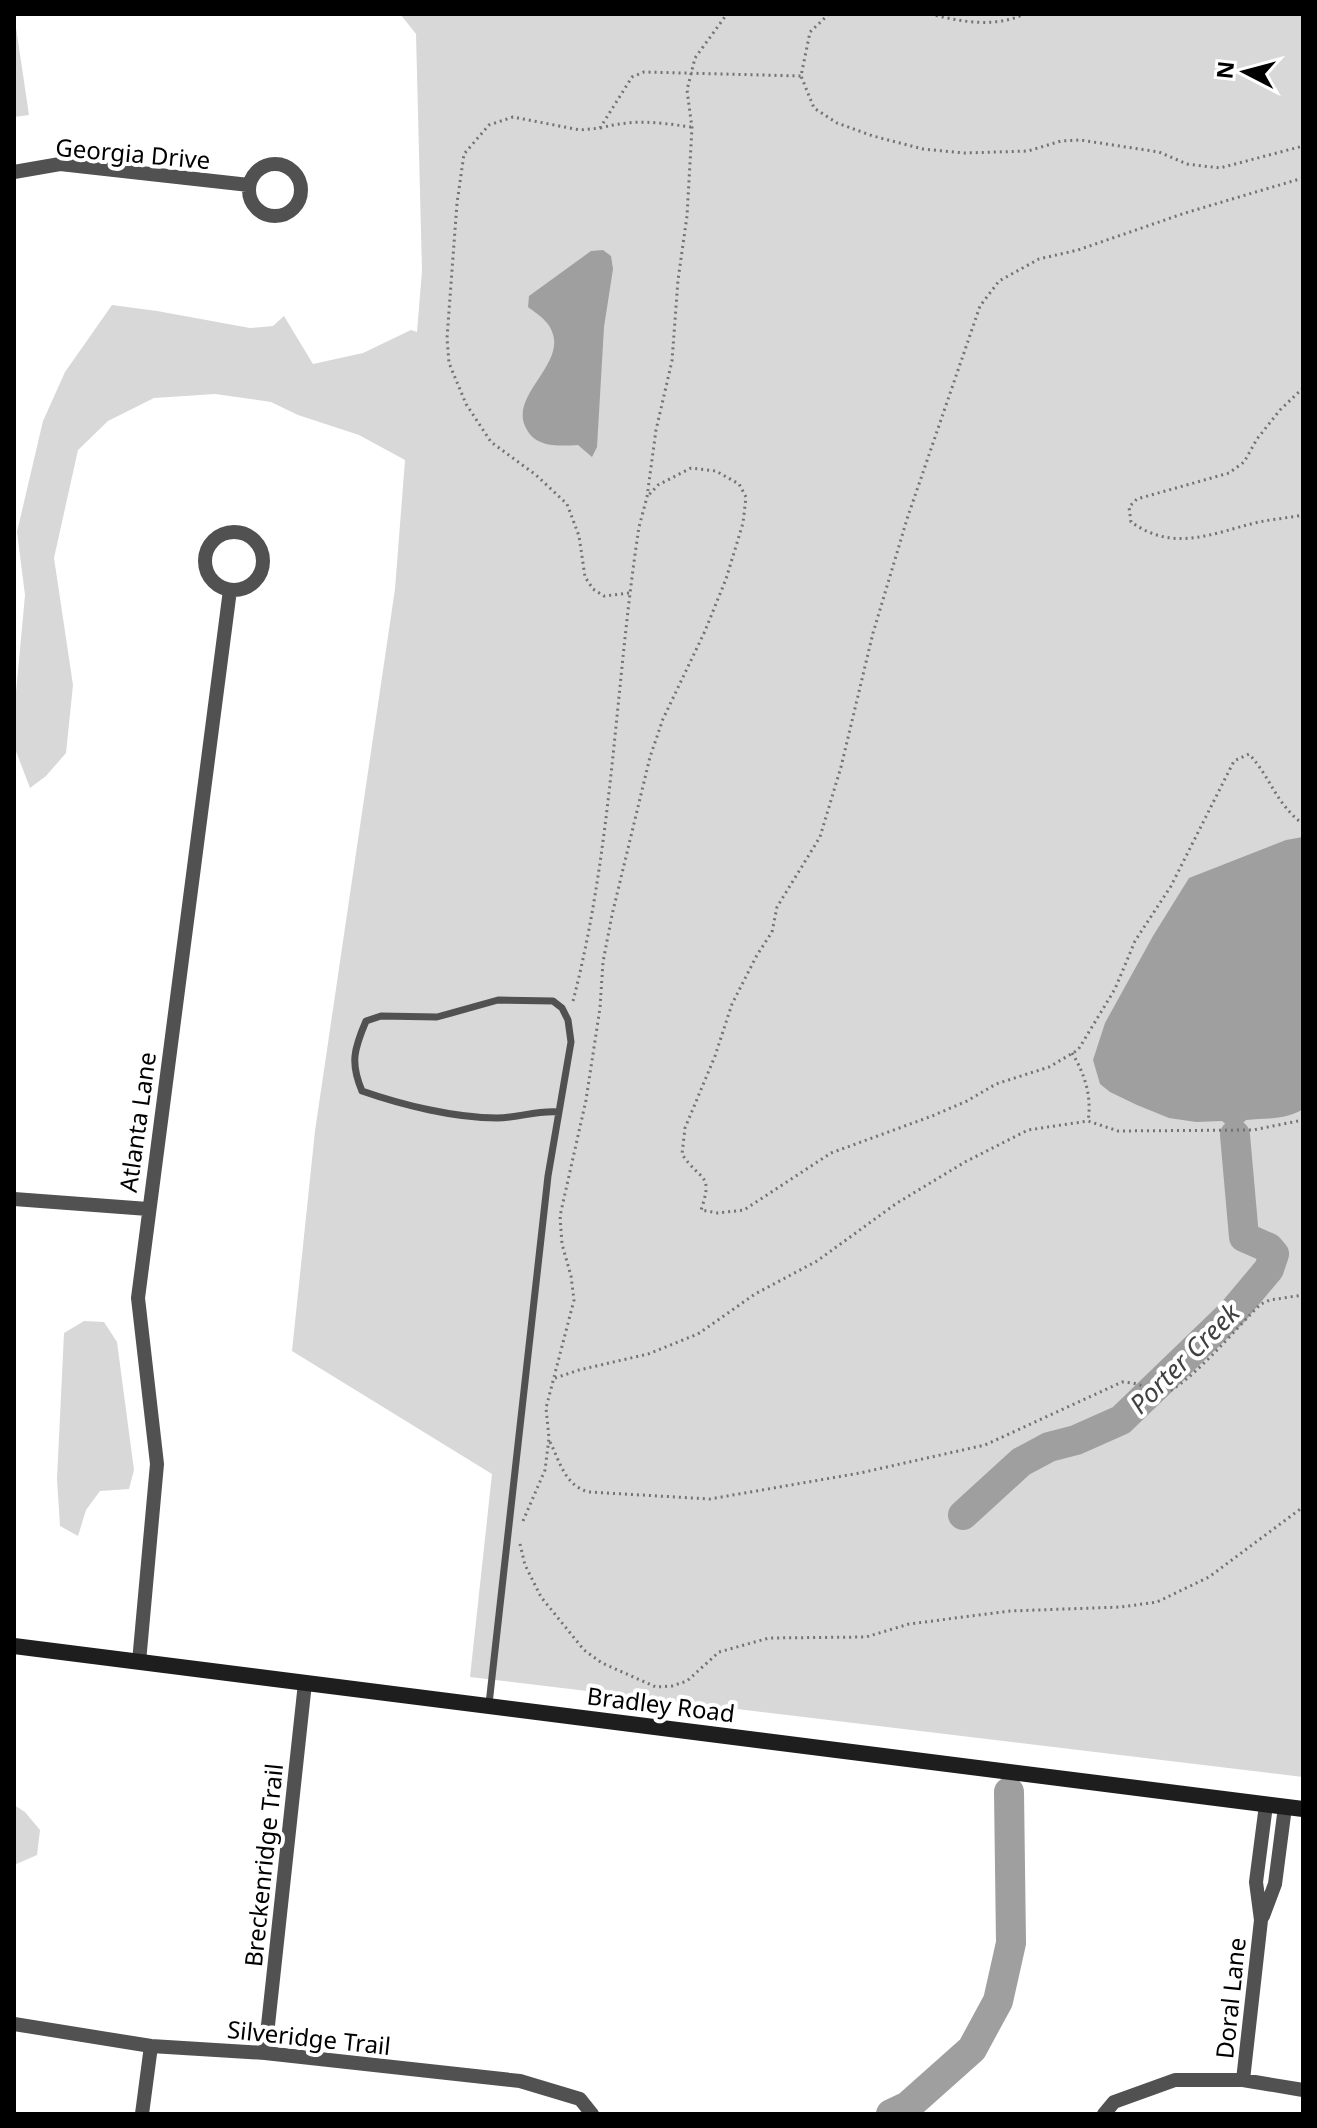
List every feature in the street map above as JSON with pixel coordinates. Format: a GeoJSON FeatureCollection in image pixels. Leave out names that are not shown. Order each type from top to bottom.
{"type":"FeatureCollection","features":[{"type":"Feature","properties":{"kind":"street","name":"Georgia Drive"},"geometry":{"type":"LineString","coordinates":[[14,172],[60,164],[249,185]]}},
{"type":"Feature","properties":{"kind":"street"},"geometry":{"type":"LineString","coordinates":[[239,532],[258,544],[263,565],[251,585],[241,590],[230,590],[219,586],[211,578],[205,557],[217,537],[239,532]]}},
{"type":"Feature","properties":{"kind":"street","name":"Atlanta Lane"},"geometry":{"type":"LineString","coordinates":[[139,1662],[157,1464],[138,1298],[230,590]]}},
{"type":"Feature","properties":{"kind":"street"},"geometry":{"type":"LineString","coordinates":[[14,1199],[148,1209]]}},
{"type":"Feature","properties":{"kind":"street","name":"Bradley Road"},"geometry":{"type":"LineString","coordinates":[[14,1646],[1303,1809]]}},
{"type":"Feature","properties":{"kind":"street","name":"Breckenridge Trail"},"geometry":{"type":"LineString","coordinates":[[265,2053],[305,1683]]}},
{"type":"Feature","properties":{"kind":"street","name":"Doral Lane"},"geometry":{"type":"LineString","coordinates":[[1243,2080],[1261,1920],[1256,1882],[1266,1805]]}},
{"type":"Feature","properties":{"kind":"street","name":"Doral Lane"},"geometry":{"type":"LineString","coordinates":[[1261,1920],[1275,1884],[1285,1807]]}},
{"type":"Feature","properties":{"kind":"street","name":"Silveridge Trail"},"geometry":{"type":"LineString","coordinates":[[14,2024],[151,2046],[265,2053],[520,2081],[580,2099],[592,2114]]}},
{"type":"Feature","properties":{"kind":"street"},"geometry":{"type":"LineString","coordinates":[[142,2114],[151,2046]]}},
{"type":"Feature","properties":{"kind":"street"},"geometry":{"type":"LineString","coordinates":[[1104,2114],[1114,2102],[1175,2080],[1243,2080],[1303,2090]]}},
{"type":"Feature","properties":{"kind":"lane"},"geometry":{"type":"LineString","coordinates":[[489,1706],[548,1176],[559,1112],[571,1042],[568,1020],[562,1008],[553,1001],[498,1000],[437,1017],[381,1016],[366,1021],[359,1038],[353,1071],[362,1091],[391,1102],[475,1117],[500,1118],[543,1110],[559,1112]]}},
{"type":"Feature","properties":{"kind":"path"},"geometry":{"type":"LineString","coordinates":[[568,1020],[587,934],[604,824],[639,527],[672,361],[687,216],[692,128],[687,90],[695,58],[727,14]]}},
{"type":"Feature","properties":{"kind":"path"},"geometry":{"type":"LineString","coordinates":[[829,14],[810,32],[801,76],[814,108],[837,123],[923,149],[964,153],[1028,151],[1061,141],[1080,140],[1159,152],[1187,164],[1220,168],[1303,146]]}},
{"type":"Feature","properties":{"kind":"path"},"geometry":{"type":"LineString","coordinates":[[930,14],[985,24],[1010,21],[1025,14]]}},
{"type":"Feature","properties":{"kind":"path"},"geometry":{"type":"LineString","coordinates":[[600,128],[632,77],[644,72],[801,76]]}},
{"type":"Feature","properties":{"kind":"path"},"geometry":{"type":"LineString","coordinates":[[630,593],[604,596],[593,589],[585,577],[579,536],[567,504],[536,475],[491,442],[466,404],[449,363],[447,338],[457,203],[464,154],[489,125],[513,117],[580,130],[627,121],[656,121],[692,128]]}},
{"type":"Feature","properties":{"kind":"path"},"geometry":{"type":"LineString","coordinates":[[1303,178],[1185,213],[1096,245],[1039,259],[999,281],[980,306],[907,519],[873,633],[841,767],[820,837],[777,907],[772,932],[732,1004],[715,1056],[685,1128],[682,1154],[690,1167],[706,1180],[709,1188],[701,1210],[718,1213],[744,1210],[831,1153],[932,1116],[996,1084],[1049,1067],[1078,1050],[1115,989],[1135,941],[1171,886],[1234,761],[1249,754],[1262,768],[1285,811],[1303,824]]}},
{"type":"Feature","properties":{"kind":"path"},"geometry":{"type":"LineString","coordinates":[[1303,388],[1280,410],[1257,439],[1244,462],[1229,473],[1137,499],[1129,507],[1131,522],[1148,534],[1180,540],[1303,515]]}},
{"type":"Feature","properties":{"kind":"path"},"geometry":{"type":"LineString","coordinates":[[521,1524],[545,1470],[549,1438],[546,1408],[574,1300],[562,1244],[560,1216],[586,1100],[612,915],[650,757],[663,719],[726,579],[743,523],[746,497],[739,484],[716,471],[691,468],[658,485],[647,497]]}},
{"type":"Feature","properties":{"kind":"path"},"geometry":{"type":"LineString","coordinates":[[1072,1053],[1079,1064],[1091,1103],[1088,1121]]}},
{"type":"Feature","properties":{"kind":"path"},"geometry":{"type":"LineString","coordinates":[[555,1378],[648,1354],[698,1334],[755,1294],[817,1261],[897,1203],[965,1162],[1028,1130],[1088,1121],[1118,1131],[1253,1130],[1303,1120]]}},
{"type":"Feature","properties":{"kind":"path"},"geometry":{"type":"LineString","coordinates":[[549,1438],[564,1474],[577,1489],[729,1498],[985,1445],[1122,1382],[1145,1386],[1156,1396],[1162,1396],[1187,1380],[1261,1304],[1303,1295]]}},
{"type":"Feature","properties":{"kind":"path"},"geometry":{"type":"LineString","coordinates":[[519,1539],[525,1565],[541,1597],[584,1650],[602,1663],[656,1687],[687,1681],[719,1652],[769,1638],[866,1637],[909,1624],[1010,1611],[1121,1607],[1157,1602],[1209,1577],[1303,1507]]}},
{"type":"Feature","properties":{"kind":"shaded area"},"geometry":{"type":"Polygon","coordinates":[[[14,14],[29,115],[14,117],[14,14]]]}},
{"type":"Feature","properties":{"kind":"shaded area"},"geometry":{"type":"Polygon","coordinates":[[[396,14],[1303,14],[1303,1777],[470,1677],[492,1474],[292,1351],[315,1131],[395,589],[405,460],[359,435],[298,415],[271,402],[215,394],[154,398],[108,421],[78,450],[54,558],[73,685],[66,753],[46,776],[30,788],[14,746],[25,595],[17,532],[43,421],[65,372],[112,305],[250,328],[273,326],[284,316],[313,364],[363,353],[411,330],[417,332],[422,271],[416,34],[401,15],[396,14]]]}},
{"type":"Feature","properties":{"kind":"shaded area"},"geometry":{"type":"Polygon","coordinates":[[[603,250],[611,256],[613,269],[604,327],[597,447],[592,457],[578,445],[543,443],[527,430],[523,418],[524,407],[549,362],[554,339],[548,324],[528,307],[529,296],[591,251],[603,250]]]}},
{"type":"Feature","properties":{"kind":"shaded area"},"geometry":{"type":"Polygon","coordinates":[[[1303,837],[1303,1109],[1283,1117],[1246,1120],[1238,1128],[1230,1128],[1222,1121],[1196,1122],[1169,1118],[1110,1092],[1100,1084],[1093,1060],[1105,1023],[1189,878],[1286,840],[1303,837]]]}},
{"type":"Feature","properties":{"kind":"shaded area"},"geometry":{"type":"Polygon","coordinates":[[[84,1321],[104,1322],[117,1342],[134,1470],[129,1489],[100,1491],[86,1510],[78,1536],[60,1526],[57,1479],[64,1333],[84,1321]]]}},
{"type":"Feature","properties":{"kind":"shaded area"},"geometry":{"type":"Polygon","coordinates":[[[14,1805],[25,1812],[40,1830],[37,1855],[14,1865],[14,1805]]]}},
{"type":"Feature","properties":{"kind":"waterway","name":"Porter Creek"},"geometry":{"type":"LineString","coordinates":[[963,1515],[1021,1462],[1049,1447],[1076,1440],[1121,1420],[1233,1312],[1269,1269],[1274,1254],[1269,1248],[1244,1237],[1235,1135]]}},
{"type":"Feature","properties":{"kind":"waterway","name":"Porter Creek"},"geometry":{"type":"LineString","coordinates":[[891,2114],[908,2106],[972,2049],[998,2001],[1011,1943],[1009,1792]]}}]}
